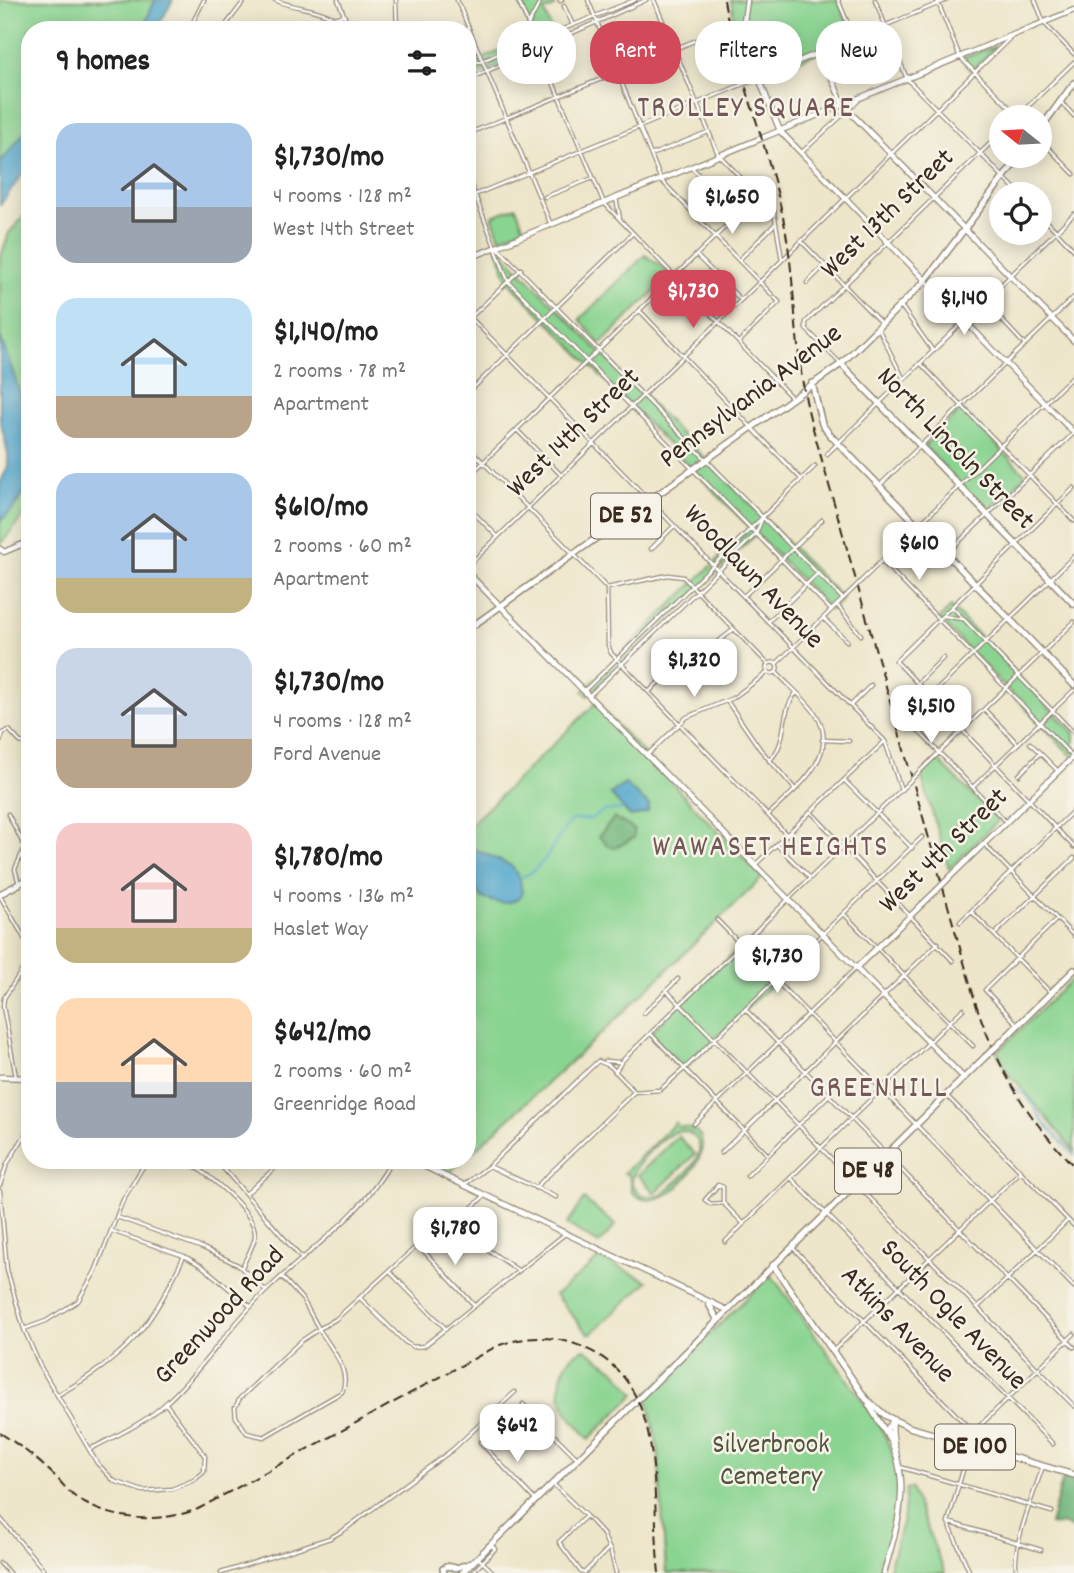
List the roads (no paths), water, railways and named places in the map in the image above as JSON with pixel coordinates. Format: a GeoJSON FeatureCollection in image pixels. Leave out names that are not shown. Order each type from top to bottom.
{"type":"FeatureCollection","features":[{"type":"Feature","properties":{"kind":"main road"},"geometry":{"type":"LineString","coordinates":[[1052,113],[1074,83]]}},
{"type":"Feature","properties":{"kind":"main road","name":"Pennsylvania Avenue"},"geometry":{"type":"LineString","coordinates":[[476,624],[841,364],[925,281],[1010,168]]}},
{"type":"Feature","properties":{"kind":"main road","name":"North Lincoln Street"},"geometry":{"type":"LineString","coordinates":[[841,364],[1074,604]]}},
{"type":"Feature","properties":{"kind":"main road"},"geometry":{"type":"LineString","coordinates":[[813,383],[823,426],[837,444],[1074,688]]}},
{"type":"Feature","properties":{"kind":"main road"},"geometry":{"type":"LineString","coordinates":[[0,894],[19,884]]}},
{"type":"Feature","properties":{"kind":"main road","name":"DE 48"},"geometry":{"type":"LineString","coordinates":[[462,1573],[1074,970]]}},
{"type":"Feature","properties":{"kind":"main road","name":"DE 100"},"geometry":{"type":"LineString","coordinates":[[773,1265],[866,1399],[893,1421],[961,1444],[1074,1475]]}},
{"type":"Feature","properties":{"kind":"main road"},"geometry":{"type":"LineString","coordinates":[[709,1304],[717,1319]]}},
{"type":"Feature","properties":{"kind":"main road"},"geometry":{"type":"LineString","coordinates":[[866,1399],[890,1438]]}},
{"type":"Feature","properties":{"kind":"main road"},"geometry":{"type":"LineString","coordinates":[[444,1569],[456,1568],[478,1560]]}},
{"type":"Feature","properties":{"kind":"street"},"geometry":{"type":"LineString","coordinates":[[194,21],[204,0]]}},
{"type":"Feature","properties":{"kind":"street"},"geometry":{"type":"LineString","coordinates":[[229,21],[245,0]]}},
{"type":"Feature","properties":{"kind":"street"},"geometry":{"type":"LineString","coordinates":[[275,0],[293,6],[312,7],[334,18],[343,15]]}},
{"type":"Feature","properties":{"kind":"street"},"geometry":{"type":"LineString","coordinates":[[338,0],[346,21]]}},
{"type":"Feature","properties":{"kind":"street"},"geometry":{"type":"LineString","coordinates":[[396,0],[397,21]]}},
{"type":"Feature","properties":{"kind":"street"},"geometry":{"type":"LineString","coordinates":[[457,0],[466,21]]}},
{"type":"Feature","properties":{"kind":"street"},"geometry":{"type":"LineString","coordinates":[[518,0],[529,21]]}},
{"type":"Feature","properties":{"kind":"street"},"geometry":{"type":"LineString","coordinates":[[530,21],[541,0]]}},
{"type":"Feature","properties":{"kind":"street"},"geometry":{"type":"LineString","coordinates":[[588,0],[596,21]]}},
{"type":"Feature","properties":{"kind":"street"},"geometry":{"type":"LineString","coordinates":[[576,27],[635,0]]}},
{"type":"Feature","properties":{"kind":"street"},"geometry":{"type":"LineString","coordinates":[[576,24],[646,0]]}},
{"type":"Feature","properties":{"kind":"street"},"geometry":{"type":"LineString","coordinates":[[654,0],[663,21]]}},
{"type":"Feature","properties":{"kind":"street"},"geometry":{"type":"LineString","coordinates":[[744,21],[747,0]]}},
{"type":"Feature","properties":{"kind":"street"},"geometry":{"type":"LineString","coordinates":[[838,0],[847,21]]}},
{"type":"Feature","properties":{"kind":"street"},"geometry":{"type":"LineString","coordinates":[[875,0],[883,21]]}},
{"type":"Feature","properties":{"kind":"street"},"geometry":{"type":"LineString","coordinates":[[894,21],[947,0]]}},
{"type":"Feature","properties":{"kind":"street"},"geometry":{"type":"LineString","coordinates":[[1035,0],[1044,23],[1074,54]]}},
{"type":"Feature","properties":{"kind":"street"},"geometry":{"type":"LineString","coordinates":[[937,2],[960,57],[1007,105]]}},
{"type":"Feature","properties":{"kind":"street"},"geometry":{"type":"LineString","coordinates":[[564,6],[571,21]]}},
{"type":"Feature","properties":{"kind":"street"},"geometry":{"type":"LineString","coordinates":[[476,255],[845,107],[1074,10]]}},
{"type":"Feature","properties":{"kind":"street","name":"West 14th Street"},"geometry":{"type":"LineString","coordinates":[[476,560],[1011,37]]}},
{"type":"Feature","properties":{"kind":"street"},"geometry":{"type":"LineString","coordinates":[[476,46],[551,225]]}},
{"type":"Feature","properties":{"kind":"street"},"geometry":{"type":"LineString","coordinates":[[476,63],[497,53]]}},
{"type":"Feature","properties":{"kind":"street"},"geometry":{"type":"LineString","coordinates":[[1030,105],[1074,62]]}},
{"type":"Feature","properties":{"kind":"street"},"geometry":{"type":"LineString","coordinates":[[681,65],[719,156],[774,212],[782,260]]}},
{"type":"Feature","properties":{"kind":"street"},"geometry":{"type":"LineString","coordinates":[[476,76],[497,67]]}},
{"type":"Feature","properties":{"kind":"street"},"geometry":{"type":"LineString","coordinates":[[902,67],[907,79],[1008,182]]}},
{"type":"Feature","properties":{"kind":"street"},"geometry":{"type":"LineString","coordinates":[[554,84],[604,203],[792,397]]}},
{"type":"Feature","properties":{"kind":"street"},"geometry":{"type":"LineString","coordinates":[[476,130],[590,84]]}},
{"type":"Feature","properties":{"kind":"street"},"geometry":{"type":"LineString","coordinates":[[622,84],[661,180],[779,303],[739,342]]}},
{"type":"Feature","properties":{"kind":"street"},"geometry":{"type":"LineString","coordinates":[[743,84],[476,194],[508,281],[831,610]]}},
{"type":"Feature","properties":{"kind":"street"},"geometry":{"type":"LineString","coordinates":[[760,84],[780,131],[1074,433],[946,554]]}},
{"type":"Feature","properties":{"kind":"street"},"geometry":{"type":"LineString","coordinates":[[835,84],[845,107],[1074,341]]}},
{"type":"Feature","properties":{"kind":"street"},"geometry":{"type":"LineString","coordinates":[[1060,102],[1074,116]]}},
{"type":"Feature","properties":{"kind":"street"},"geometry":{"type":"LineString","coordinates":[[801,153],[845,107]]}},
{"type":"Feature","properties":{"kind":"street"},"geometry":{"type":"LineString","coordinates":[[651,155],[708,132]]}},
{"type":"Feature","properties":{"kind":"street","name":"West 13th Street"},"geometry":{"type":"LineString","coordinates":[[805,326],[989,144]]}},
{"type":"Feature","properties":{"kind":"street"},"geometry":{"type":"LineString","coordinates":[[1052,151],[1074,174]]}},
{"type":"Feature","properties":{"kind":"street"},"geometry":{"type":"LineString","coordinates":[[691,167],[739,214]]}},
{"type":"Feature","properties":{"kind":"street"},"geometry":{"type":"LineString","coordinates":[[545,197],[593,178]]}},
{"type":"Feature","properties":{"kind":"street"},"geometry":{"type":"LineString","coordinates":[[476,470],[758,195]]}},
{"type":"Feature","properties":{"kind":"street"},"geometry":{"type":"LineString","coordinates":[[616,198],[622,222]]}},
{"type":"Feature","properties":{"kind":"street"},"geometry":{"type":"LineString","coordinates":[[827,454],[1074,214]]}},
{"type":"Feature","properties":{"kind":"street"},"geometry":{"type":"LineString","coordinates":[[739,260],[776,223]]}},
{"type":"Feature","properties":{"kind":"street"},"geometry":{"type":"LineString","coordinates":[[1052,227],[1074,250]]}},
{"type":"Feature","properties":{"kind":"street"},"geometry":{"type":"LineString","coordinates":[[476,385],[632,233]]}},
{"type":"Feature","properties":{"kind":"street"},"geometry":{"type":"LineString","coordinates":[[802,241],[880,326],[904,380]]}},
{"type":"Feature","properties":{"kind":"street"},"geometry":{"type":"LineString","coordinates":[[497,247],[558,306],[843,599]]}},
{"type":"Feature","properties":{"kind":"street"},"geometry":{"type":"LineString","coordinates":[[696,255],[741,300]]}},
{"type":"Feature","properties":{"kind":"street"},"geometry":{"type":"LineString","coordinates":[[807,283],[825,265]]}},
{"type":"Feature","properties":{"kind":"street"},"geometry":{"type":"LineString","coordinates":[[476,311],[521,269]]}},
{"type":"Feature","properties":{"kind":"street"},"geometry":{"type":"LineString","coordinates":[[879,486],[1074,297]]}},
{"type":"Feature","properties":{"kind":"street"},"geometry":{"type":"LineString","coordinates":[[901,306],[933,351]]}},
{"type":"Feature","properties":{"kind":"street"},"geometry":{"type":"LineString","coordinates":[[640,310],[801,479]]}},
{"type":"Feature","properties":{"kind":"street"},"geometry":{"type":"LineString","coordinates":[[999,317],[1025,345]]}},
{"type":"Feature","properties":{"kind":"street","name":"Woodlawn Avenue"},"geometry":{"type":"LineString","coordinates":[[476,326],[885,741],[901,790]]}},
{"type":"Feature","properties":{"kind":"street","name":"North Lincoln Street"},"geometry":{"type":"LineString","coordinates":[[805,326],[841,364]]}},
{"type":"Feature","properties":{"kind":"street"},"geometry":{"type":"LineString","coordinates":[[920,363],[1074,521]]}},
{"type":"Feature","properties":{"kind":"street"},"geometry":{"type":"LineString","coordinates":[[768,664],[776,664],[794,648],[1074,375]]}},
{"type":"Feature","properties":{"kind":"street"},"geometry":{"type":"LineString","coordinates":[[517,429],[561,475]]}},
{"type":"Feature","properties":{"kind":"street"},"geometry":{"type":"LineString","coordinates":[[476,454],[607,588],[608,645],[617,659],[787,835]]}},
{"type":"Feature","properties":{"kind":"street"},"geometry":{"type":"LineString","coordinates":[[583,691],[815,466]]}},
{"type":"Feature","properties":{"kind":"street"},"geometry":{"type":"LineString","coordinates":[[1074,488],[896,661],[916,685],[1074,847]]}},
{"type":"Feature","properties":{"kind":"street"},"geometry":{"type":"LineString","coordinates":[[476,515],[498,537]]}},
{"type":"Feature","properties":{"kind":"street"},"geometry":{"type":"LineString","coordinates":[[588,696],[756,534],[763,516]]}},
{"type":"Feature","properties":{"kind":"street"},"geometry":{"type":"LineString","coordinates":[[744,597],[822,520]]}},
{"type":"Feature","properties":{"kind":"street"},"geometry":{"type":"LineString","coordinates":[[651,549],[674,526]]}},
{"type":"Feature","properties":{"kind":"street"},"geometry":{"type":"LineString","coordinates":[[0,558],[2,551],[21,544]]}},
{"type":"Feature","properties":{"kind":"street"},"geometry":{"type":"LineString","coordinates":[[1006,822],[907,719],[1074,556]]}},
{"type":"Feature","properties":{"kind":"street"},"geometry":{"type":"LineString","coordinates":[[882,561],[1074,757]]}},
{"type":"Feature","properties":{"kind":"street"},"geometry":{"type":"LineString","coordinates":[[768,622],[818,573]]}},
{"type":"Feature","properties":{"kind":"street"},"geometry":{"type":"LineString","coordinates":[[607,588],[668,575],[683,577],[768,664],[768,671],[750,687],[727,701],[699,710],[679,723],[646,756]]}},
{"type":"Feature","properties":{"kind":"street"},"geometry":{"type":"LineString","coordinates":[[476,579],[646,756],[964,1078]]}},
{"type":"Feature","properties":{"kind":"street"},"geometry":{"type":"LineString","coordinates":[[837,604],[861,635]]}},
{"type":"Feature","properties":{"kind":"street"},"geometry":{"type":"LineString","coordinates":[[951,607],[1074,733]]}},
{"type":"Feature","properties":{"kind":"street"},"geometry":{"type":"LineString","coordinates":[[943,615],[962,619]]}},
{"type":"Feature","properties":{"kind":"street"},"geometry":{"type":"LineString","coordinates":[[823,618],[847,641]]}},
{"type":"Feature","properties":{"kind":"street"},"geometry":{"type":"LineString","coordinates":[[615,1072],[622,1061],[650,1033],[1074,622]]}},
{"type":"Feature","properties":{"kind":"street"},"geometry":{"type":"LineString","coordinates":[[649,692],[662,677],[717,644],[734,629]]}},
{"type":"Feature","properties":{"kind":"street"},"geometry":{"type":"LineString","coordinates":[[916,685],[943,658]]}},
{"type":"Feature","properties":{"kind":"street"},"geometry":{"type":"LineString","coordinates":[[776,664],[776,672]]}},
{"type":"Feature","properties":{"kind":"street"},"geometry":{"type":"LineString","coordinates":[[768,671],[776,672],[817,717],[822,740],[817,765],[768,815]]}},
{"type":"Feature","properties":{"kind":"street"},"geometry":{"type":"LineString","coordinates":[[850,705],[871,685]]}},
{"type":"Feature","properties":{"kind":"street"},"geometry":{"type":"LineString","coordinates":[[972,788],[1074,688]]}},
{"type":"Feature","properties":{"kind":"street"},"geometry":{"type":"LineString","coordinates":[[769,761],[783,741],[784,710],[796,692]]}},
{"type":"Feature","properties":{"kind":"street"},"geometry":{"type":"LineString","coordinates":[[727,701],[769,761],[795,789]]}},
{"type":"Feature","properties":{"kind":"street"},"geometry":{"type":"LineString","coordinates":[[984,709],[1018,744]]}},
{"type":"Feature","properties":{"kind":"street"},"geometry":{"type":"LineString","coordinates":[[0,742],[3,733],[9,730],[21,742]]}},
{"type":"Feature","properties":{"kind":"street"},"geometry":{"type":"LineString","coordinates":[[822,740],[849,741]]}},
{"type":"Feature","properties":{"kind":"street"},"geometry":{"type":"LineString","coordinates":[[755,865],[885,741]]}},
{"type":"Feature","properties":{"kind":"street"},"geometry":{"type":"LineString","coordinates":[[1030,743],[1058,771]]}},
{"type":"Feature","properties":{"kind":"street"},"geometry":{"type":"LineString","coordinates":[[1019,775],[1040,754]]}},
{"type":"Feature","properties":{"kind":"street","name":"West 4th Street"},"geometry":{"type":"LineString","coordinates":[[694,1124],[1074,757]]}},
{"type":"Feature","properties":{"kind":"street"},"geometry":{"type":"LineString","coordinates":[[844,780],[912,848]]}},
{"type":"Feature","properties":{"kind":"street"},"geometry":{"type":"LineString","coordinates":[[960,922],[1074,810]]}},
{"type":"Feature","properties":{"kind":"street"},"geometry":{"type":"LineString","coordinates":[[811,812],[953,961]]}},
{"type":"Feature","properties":{"kind":"street"},"geometry":{"type":"LineString","coordinates":[[8,814],[21,839]]}},
{"type":"Feature","properties":{"kind":"street"},"geometry":{"type":"LineString","coordinates":[[535,1188],[634,1092],[660,1090],[684,1069],[922,836]]}},
{"type":"Feature","properties":{"kind":"street"},"geometry":{"type":"LineString","coordinates":[[984,844],[1074,936]]}},
{"type":"Feature","properties":{"kind":"street"},"geometry":{"type":"LineString","coordinates":[[777,845],[810,878]]}},
{"type":"Feature","properties":{"kind":"street"},"geometry":{"type":"LineString","coordinates":[[19,884],[15,869],[21,856]]}},
{"type":"Feature","properties":{"kind":"street"},"geometry":{"type":"LineString","coordinates":[[995,934],[1074,858]]}},
{"type":"Feature","properties":{"kind":"street"},"geometry":{"type":"LineString","coordinates":[[0,894],[21,932]]}},
{"type":"Feature","properties":{"kind":"street"},"geometry":{"type":"LineString","coordinates":[[971,911],[1051,993]]}},
{"type":"Feature","properties":{"kind":"street"},"geometry":{"type":"LineString","coordinates":[[844,914],[973,1046]]}},
{"type":"Feature","properties":{"kind":"street"},"geometry":{"type":"LineString","coordinates":[[1018,1025],[985,991],[1057,919]]}},
{"type":"Feature","properties":{"kind":"street"},"geometry":{"type":"LineString","coordinates":[[717,920],[1074,1287]]}},
{"type":"Feature","properties":{"kind":"street"},"geometry":{"type":"LineString","coordinates":[[721,1153],[938,943]]}},
{"type":"Feature","properties":{"kind":"street"},"geometry":{"type":"LineString","coordinates":[[16,1077],[3,1006],[4,998],[21,972]]}},
{"type":"Feature","properties":{"kind":"street"},"geometry":{"type":"LineString","coordinates":[[644,1013],[678,979]]}},
{"type":"Feature","properties":{"kind":"street"},"geometry":{"type":"LineString","coordinates":[[667,991],[1074,1406]]}},
{"type":"Feature","properties":{"kind":"street"},"geometry":{"type":"LineString","coordinates":[[745,1009],[1074,1347]]}},
{"type":"Feature","properties":{"kind":"street"},"geometry":{"type":"LineString","coordinates":[[725,1242],[963,1009]]}},
{"type":"Feature","properties":{"kind":"street"},"geometry":{"type":"LineString","coordinates":[[650,1033],[768,1155]]}},
{"type":"Feature","properties":{"kind":"street"},"geometry":{"type":"LineString","coordinates":[[464,1185],[489,1166],[590,1067],[598,1061],[622,1061]]}},
{"type":"Feature","properties":{"kind":"street"},"geometry":{"type":"LineString","coordinates":[[603,1061],[634,1092]]}},
{"type":"Feature","properties":{"kind":"street"},"geometry":{"type":"LineString","coordinates":[[0,1076],[21,1077]]}},
{"type":"Feature","properties":{"kind":"street"},"geometry":{"type":"LineString","coordinates":[[946,1095],[1074,1226]]}},
{"type":"Feature","properties":{"kind":"street"},"geometry":{"type":"LineString","coordinates":[[747,1176],[828,1096]]}},
{"type":"Feature","properties":{"kind":"street"},"geometry":{"type":"LineString","coordinates":[[0,1185],[7,1164],[21,1141]]}},
{"type":"Feature","properties":{"kind":"street"},"geometry":{"type":"LineString","coordinates":[[489,1166],[556,1197]]}},
{"type":"Feature","properties":{"kind":"street"},"geometry":{"type":"LineString","coordinates":[[24,1329],[46,1321],[78,1301],[95,1272],[132,1182],[141,1169]]}},
{"type":"Feature","properties":{"kind":"street"},"geometry":{"type":"LineString","coordinates":[[199,1169],[219,1183],[254,1229],[254,1241],[242,1267]]}},
{"type":"Feature","properties":{"kind":"street"},"geometry":{"type":"LineString","coordinates":[[224,1169],[302,1259]]}},
{"type":"Feature","properties":{"kind":"street"},"geometry":{"type":"LineString","coordinates":[[247,1194],[274,1169]]}},
{"type":"Feature","properties":{"kind":"street","name":"Greenwood Road"},"geometry":{"type":"LineString","coordinates":[[90,1449],[131,1429],[166,1404],[195,1374],[250,1306],[358,1211],[386,1169]]}},
{"type":"Feature","properties":{"kind":"street"},"geometry":{"type":"LineString","coordinates":[[430,1169],[709,1304],[727,1310]]}},
{"type":"Feature","properties":{"kind":"street"},"geometry":{"type":"LineString","coordinates":[[834,1350],[1021,1171]]}},
{"type":"Feature","properties":{"kind":"street","name":"South Ogle Avenue"},"geometry":{"type":"LineString","coordinates":[[791,1178],[1053,1444]]}},
{"type":"Feature","properties":{"kind":"street"},"geometry":{"type":"LineString","coordinates":[[723,1203],[710,1204],[705,1200],[718,1185],[723,1187],[723,1203],[744,1224]]}},
{"type":"Feature","properties":{"kind":"street"},"geometry":{"type":"LineString","coordinates":[[0,1191],[5,1258],[24,1329],[40,1366],[107,1475],[130,1488],[158,1491],[197,1479],[206,1469],[205,1456],[166,1404]]}},
{"type":"Feature","properties":{"kind":"street"},"geometry":{"type":"LineString","coordinates":[[282,1277],[303,1300],[320,1329],[345,1374],[342,1392],[270,1434],[258,1437],[247,1433],[236,1417],[238,1400],[301,1341],[320,1329],[360,1298],[418,1245],[453,1226],[485,1195]]}},
{"type":"Feature","properties":{"kind":"street"},"geometry":{"type":"LineString","coordinates":[[117,1217],[203,1248],[242,1267],[266,1291]]}},
{"type":"Feature","properties":{"kind":"street"},"geometry":{"type":"LineString","coordinates":[[978,1307],[1068,1220]]}},
{"type":"Feature","properties":{"kind":"street"},"geometry":{"type":"LineString","coordinates":[[453,1226],[519,1271]]}},
{"type":"Feature","properties":{"kind":"street"},"geometry":{"type":"LineString","coordinates":[[112,1231],[184,1256],[215,1274],[250,1306]]}},
{"type":"Feature","properties":{"kind":"street"},"geometry":{"type":"LineString","coordinates":[[360,1298],[413,1347],[427,1345],[565,1234]]}},
{"type":"Feature","properties":{"kind":"street"},"geometry":{"type":"LineString","coordinates":[[418,1245],[475,1306]]}},
{"type":"Feature","properties":{"kind":"street","name":"Atkins Avenue"},"geometry":{"type":"LineString","coordinates":[[792,1247],[973,1432]]}},
{"type":"Feature","properties":{"kind":"street"},"geometry":{"type":"LineString","coordinates":[[58,1395],[95,1374],[136,1339],[161,1306],[184,1256]]}},
{"type":"Feature","properties":{"kind":"street"},"geometry":{"type":"LineString","coordinates":[[389,1271],[446,1329]]}},
{"type":"Feature","properties":{"kind":"street"},"geometry":{"type":"LineString","coordinates":[[961,1444],[1074,1334]]}},
{"type":"Feature","properties":{"kind":"street"},"geometry":{"type":"LineString","coordinates":[[221,1573],[330,1538],[344,1530],[452,1450],[515,1392]]}},
{"type":"Feature","properties":{"kind":"street"},"geometry":{"type":"LineString","coordinates":[[523,1404],[578,1459]]}},
{"type":"Feature","properties":{"kind":"street"},"geometry":{"type":"LineString","coordinates":[[893,1421],[888,1426],[898,1458]]}},
{"type":"Feature","properties":{"kind":"street"},"geometry":{"type":"LineString","coordinates":[[884,1573],[900,1504],[900,1467],[892,1431],[893,1421]]}},
{"type":"Feature","properties":{"kind":"street"},"geometry":{"type":"LineString","coordinates":[[480,1443],[536,1501]]}},
{"type":"Feature","properties":{"kind":"street"},"geometry":{"type":"LineString","coordinates":[[970,1446],[948,1522],[970,1573]]}},
{"type":"Feature","properties":{"kind":"street"},"geometry":{"type":"LineString","coordinates":[[1017,1573],[1015,1562],[1043,1466]]}},
{"type":"Feature","properties":{"kind":"street"},"geometry":{"type":"LineString","coordinates":[[900,1467],[1052,1512]]}},
{"type":"Feature","properties":{"kind":"street"},"geometry":{"type":"LineString","coordinates":[[553,1484],[603,1534],[615,1573]]}},
{"type":"Feature","properties":{"kind":"street"},"geometry":{"type":"LineString","coordinates":[[586,1516],[559,1542],[568,1557],[584,1573],[609,1548]]}},
{"type":"Feature","properties":{"kind":"street"},"geometry":{"type":"LineString","coordinates":[[0,1518],[43,1569],[43,1573]]}},
{"type":"Feature","properties":{"kind":"street"},"geometry":{"type":"LineString","coordinates":[[948,1522],[1041,1549]]}},
{"type":"Feature","properties":{"kind":"street"},"geometry":{"type":"LineString","coordinates":[[472,1573],[478,1560],[494,1573]]}},
{"type":"Feature","properties":{"kind":"street"},"geometry":{"type":"LineString","coordinates":[[0,1563],[9,1573]]}},
{"type":"Feature","properties":{"kind":"water"},"geometry":{"type":"Polygon","coordinates":[[[155,0],[173,0],[161,21],[146,21],[155,0]]]}},
{"type":"Feature","properties":{"kind":"water"},"geometry":{"type":"Polygon","coordinates":[[[21,136],[21,176],[0,205],[0,163],[21,136]]]}},
{"type":"Feature","properties":{"kind":"water"},"geometry":{"type":"Polygon","coordinates":[[[0,336],[21,398],[21,496],[0,521],[0,484],[8,466],[8,453],[0,420],[0,336]]]}},
{"type":"Feature","properties":{"kind":"water"},"geometry":{"type":"Polygon","coordinates":[[[625,784],[649,805],[648,812],[631,817],[610,794],[625,784]]]}},
{"type":"Feature","properties":{"kind":"water"},"geometry":{"type":"Polygon","coordinates":[[[476,850],[512,866],[520,879],[522,895],[508,903],[482,898],[476,889],[476,850]]]}},
{"type":"Feature","properties":{"kind":"waterway"},"geometry":{"type":"LineString","coordinates":[[520,878],[544,860],[571,820],[591,819],[603,811],[623,809]]}},
{"type":"Feature","properties":{"kind":"waterway"},"geometry":{"type":"LineString","coordinates":[[1015,1088],[1027,1096],[1044,1123],[1074,1155]]}},
{"type":"Feature","properties":{"kind":"railway"},"geometry":{"type":"LineString","coordinates":[[724,0],[736,55],[783,217],[801,368],[810,418],[975,1001],[1014,1090],[1041,1129],[1074,1166]]}},
{"type":"Feature","properties":{"kind":"railway"},"geometry":{"type":"LineString","coordinates":[[0,1433],[55,1476],[75,1497],[92,1507],[121,1516],[168,1517],[198,1509],[497,1346],[530,1338],[563,1341],[585,1348],[612,1365],[631,1388],[643,1416],[654,1479],[659,1573]]}},
{"type":"Feature","properties":{"kind":"district","name":"TROLLEY SQUARE"},"geometry":{"type":"Point","coordinates":[746,110]}},
{"type":"Feature","properties":{"kind":"district","name":"WAWASET HEIGHTS"},"geometry":{"type":"Point","coordinates":[771,849]}},
{"type":"Feature","properties":{"kind":"district","name":"GREENHILL"},"geometry":{"type":"Point","coordinates":[879,1090]}},
{"type":"Feature","properties":{"kind":"park label","name":"Silverbrook Cemetery"},"geometry":{"type":"Point","coordinates":[771,1463]}}]}
